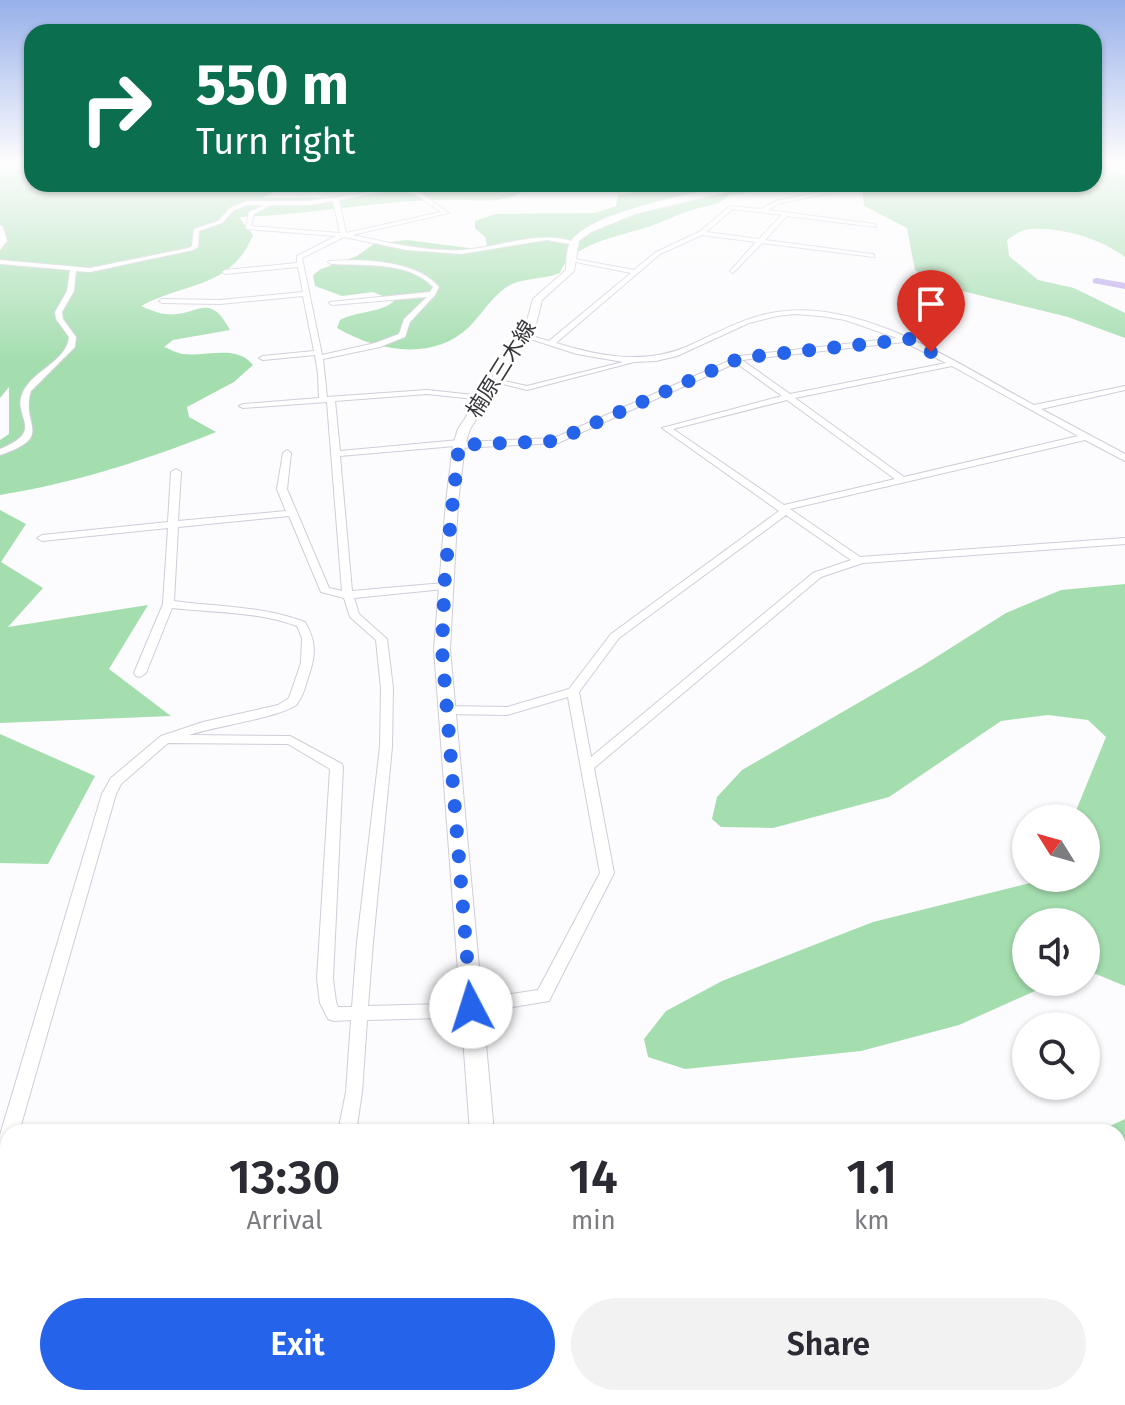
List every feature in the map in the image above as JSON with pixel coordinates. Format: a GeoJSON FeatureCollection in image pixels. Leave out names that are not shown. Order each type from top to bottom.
{"type":"FeatureCollection","features":[{"type":"Feature","properties":{"kind":"main road"},"geometry":{"type":"LineString","coordinates":[[574,243],[589,230]]}},
{"type":"Feature","properties":{"kind":"main road","name":"楠原三木線"},"geometry":{"type":"LineString","coordinates":[[481,1124],[446,710],[442,649],[444,586],[459,444],[464,429],[525,336],[535,318],[538,299],[566,276],[574,243]]}},
{"type":"Feature","properties":{"kind":"street"},"geometry":{"type":"LineString","coordinates":[[0,262],[73,270],[107,268],[156,255],[186,252],[195,247],[197,230]]}},
{"type":"Feature","properties":{"kind":"street"},"geometry":{"type":"LineString","coordinates":[[269,230],[343,235],[416,249],[476,252],[547,238],[574,243]]}},
{"type":"Feature","properties":{"kind":"street"},"geometry":{"type":"LineString","coordinates":[[342,230],[343,235]]}},
{"type":"Feature","properties":{"kind":"street"},"geometry":{"type":"LineString","coordinates":[[348,1124],[386,747],[387,688],[381,639],[354,615],[348,595],[335,454],[299,257],[343,235],[368,230]]}},
{"type":"Feature","properties":{"kind":"street"},"geometry":{"type":"LineString","coordinates":[[550,344],[662,250],[705,230]]}},
{"type":"Feature","properties":{"kind":"street"},"geometry":{"type":"LineString","coordinates":[[733,271],[770,230]]}},
{"type":"Feature","properties":{"kind":"street"},"geometry":{"type":"LineString","coordinates":[[701,233],[872,256]]}},
{"type":"Feature","properties":{"kind":"street"},"geometry":{"type":"LineString","coordinates":[[391,266],[416,249]]}},
{"type":"Feature","properties":{"kind":"street"},"geometry":{"type":"LineString","coordinates":[[571,259],[637,272]]}},
{"type":"Feature","properties":{"kind":"street"},"geometry":{"type":"LineString","coordinates":[[263,358],[318,356],[377,345],[402,335],[407,321],[436,287],[431,277],[391,266],[331,262]]}},
{"type":"Feature","properties":{"kind":"street"},"geometry":{"type":"LineString","coordinates":[[225,272],[301,265]]}},
{"type":"Feature","properties":{"kind":"street"},"geometry":{"type":"LineString","coordinates":[[0,452],[20,444],[27,437],[31,428],[24,399],[27,391],[37,377],[69,350],[73,341],[72,334],[58,315],[58,309],[73,286],[73,270]]}},
{"type":"Feature","properties":{"kind":"street"},"geometry":{"type":"LineString","coordinates":[[162,301],[220,302],[305,294]]}},
{"type":"Feature","properties":{"kind":"street"},"geometry":{"type":"LineString","coordinates":[[332,303],[433,294]]}},
{"type":"Feature","properties":{"kind":"street"},"geometry":{"type":"LineString","coordinates":[[495,381],[527,388],[644,358],[672,355],[736,324],[779,313],[844,317],[910,339],[1125,458]]}},
{"type":"Feature","properties":{"kind":"street"},"geometry":{"type":"LineString","coordinates":[[525,336],[600,356],[644,358]]}},
{"type":"Feature","properties":{"kind":"street"},"geometry":{"type":"LineString","coordinates":[[335,454],[459,444],[555,441],[736,359],[910,339]]}},
{"type":"Feature","properties":{"kind":"street"},"geometry":{"type":"LineString","coordinates":[[736,359],[903,480]]}},
{"type":"Feature","properties":{"kind":"street"},"geometry":{"type":"LineString","coordinates":[[859,561],[666,428],[788,397],[953,364]]}},
{"type":"Feature","properties":{"kind":"street"},"geometry":{"type":"LineString","coordinates":[[1034,408],[1125,388]]}},
{"type":"Feature","properties":{"kind":"street"},"geometry":{"type":"LineString","coordinates":[[243,406],[427,392],[484,398]]}},
{"type":"Feature","properties":{"kind":"street"},"geometry":{"type":"LineString","coordinates":[[446,710],[478,708],[507,711],[573,692],[615,636],[783,510],[1086,437]]}},
{"type":"Feature","properties":{"kind":"street"},"geometry":{"type":"LineString","coordinates":[[287,453],[282,489],[325,590],[348,595],[444,586]]}},
{"type":"Feature","properties":{"kind":"street"},"geometry":{"type":"LineString","coordinates":[[140,673],[168,604],[176,472]]}},
{"type":"Feature","properties":{"kind":"street"},"geometry":{"type":"LineString","coordinates":[[42,538],[291,513]]}},
{"type":"Feature","properties":{"kind":"street"},"geometry":{"type":"LineString","coordinates":[[587,767],[817,575],[859,561],[1125,541]]}},
{"type":"Feature","properties":{"kind":"street"},"geometry":{"type":"LineString","coordinates":[[12,1124],[109,794],[116,781],[165,739],[203,726],[282,708],[294,700],[307,663],[308,638],[301,624],[281,615],[201,610],[168,604]]}},
{"type":"Feature","properties":{"kind":"street"},"geometry":{"type":"LineString","coordinates":[[165,739],[290,740],[337,767],[325,979],[328,1003],[334,1014],[471,1007],[543,996],[607,873],[573,692]]}},
{"type":"Feature","properties":{"kind":"green space"},"geometry":{"type":"Polygon","coordinates":[[[0,230],[249,230],[253,235],[244,253],[219,275],[141,306],[165,314],[202,308],[215,311],[230,330],[173,340],[164,347],[183,354],[230,353],[253,365],[234,382],[187,407],[189,417],[216,432],[110,470],[0,495],[0,440],[9,434],[9,387],[0,398],[0,230]]]}},
{"type":"Feature","properties":{"kind":"green space"},"geometry":{"type":"Polygon","coordinates":[[[477,230],[640,230],[586,247],[566,263],[560,273],[512,284],[455,338],[422,349],[386,347],[337,328],[340,320],[382,308],[394,301],[373,292],[342,296],[315,286],[313,275],[321,269],[357,256],[374,244],[407,240],[477,249],[487,245],[485,237],[477,230]]]}},
{"type":"Feature","properties":{"kind":"green space"},"geometry":{"type":"Polygon","coordinates":[[[907,230],[1032,230],[1017,233],[1007,240],[1009,256],[1038,280],[1074,288],[1125,313],[1125,338],[1068,317],[954,289],[915,270],[907,230]]]}},
{"type":"Feature","properties":{"kind":"green space"},"geometry":{"type":"Polygon","coordinates":[[[1046,230],[1125,230],[1125,257],[1092,239],[1046,230]]]}},
{"type":"Feature","properties":{"kind":"green space"},"geometry":{"type":"Polygon","coordinates":[[[0,510],[26,524],[1,562],[43,588],[8,627],[148,605],[109,669],[171,716],[0,723],[0,510]]]}},
{"type":"Feature","properties":{"kind":"green space"},"geometry":{"type":"Polygon","coordinates":[[[1125,584],[1125,986],[1100,976],[1100,908],[1012,908],[1012,996],[1024,996],[959,1025],[861,1051],[685,1069],[648,1057],[644,1039],[666,1011],[722,981],[873,922],[1012,887],[1012,892],[1100,892],[1100,804],[1079,804],[1106,737],[1088,720],[1048,715],[1001,721],[889,797],[773,828],[721,827],[712,819],[717,797],[742,770],[922,666],[1006,613],[1061,590],[1125,584]]]}},
{"type":"Feature","properties":{"kind":"green space"},"geometry":{"type":"Polygon","coordinates":[[[0,734],[95,776],[48,864],[0,863],[0,734]]]}},
{"type":"Feature","properties":{"kind":"waterway"},"geometry":{"type":"LineString","coordinates":[[1097,281],[1125,286]]}},
{"type":"Feature","properties":{"kind":"route"},"geometry":{"type":"LineString","coordinates":[[471,1007],[442,649],[445,574],[459,445],[555,441],[740,358],[910,339],[931,352]]}}]}
